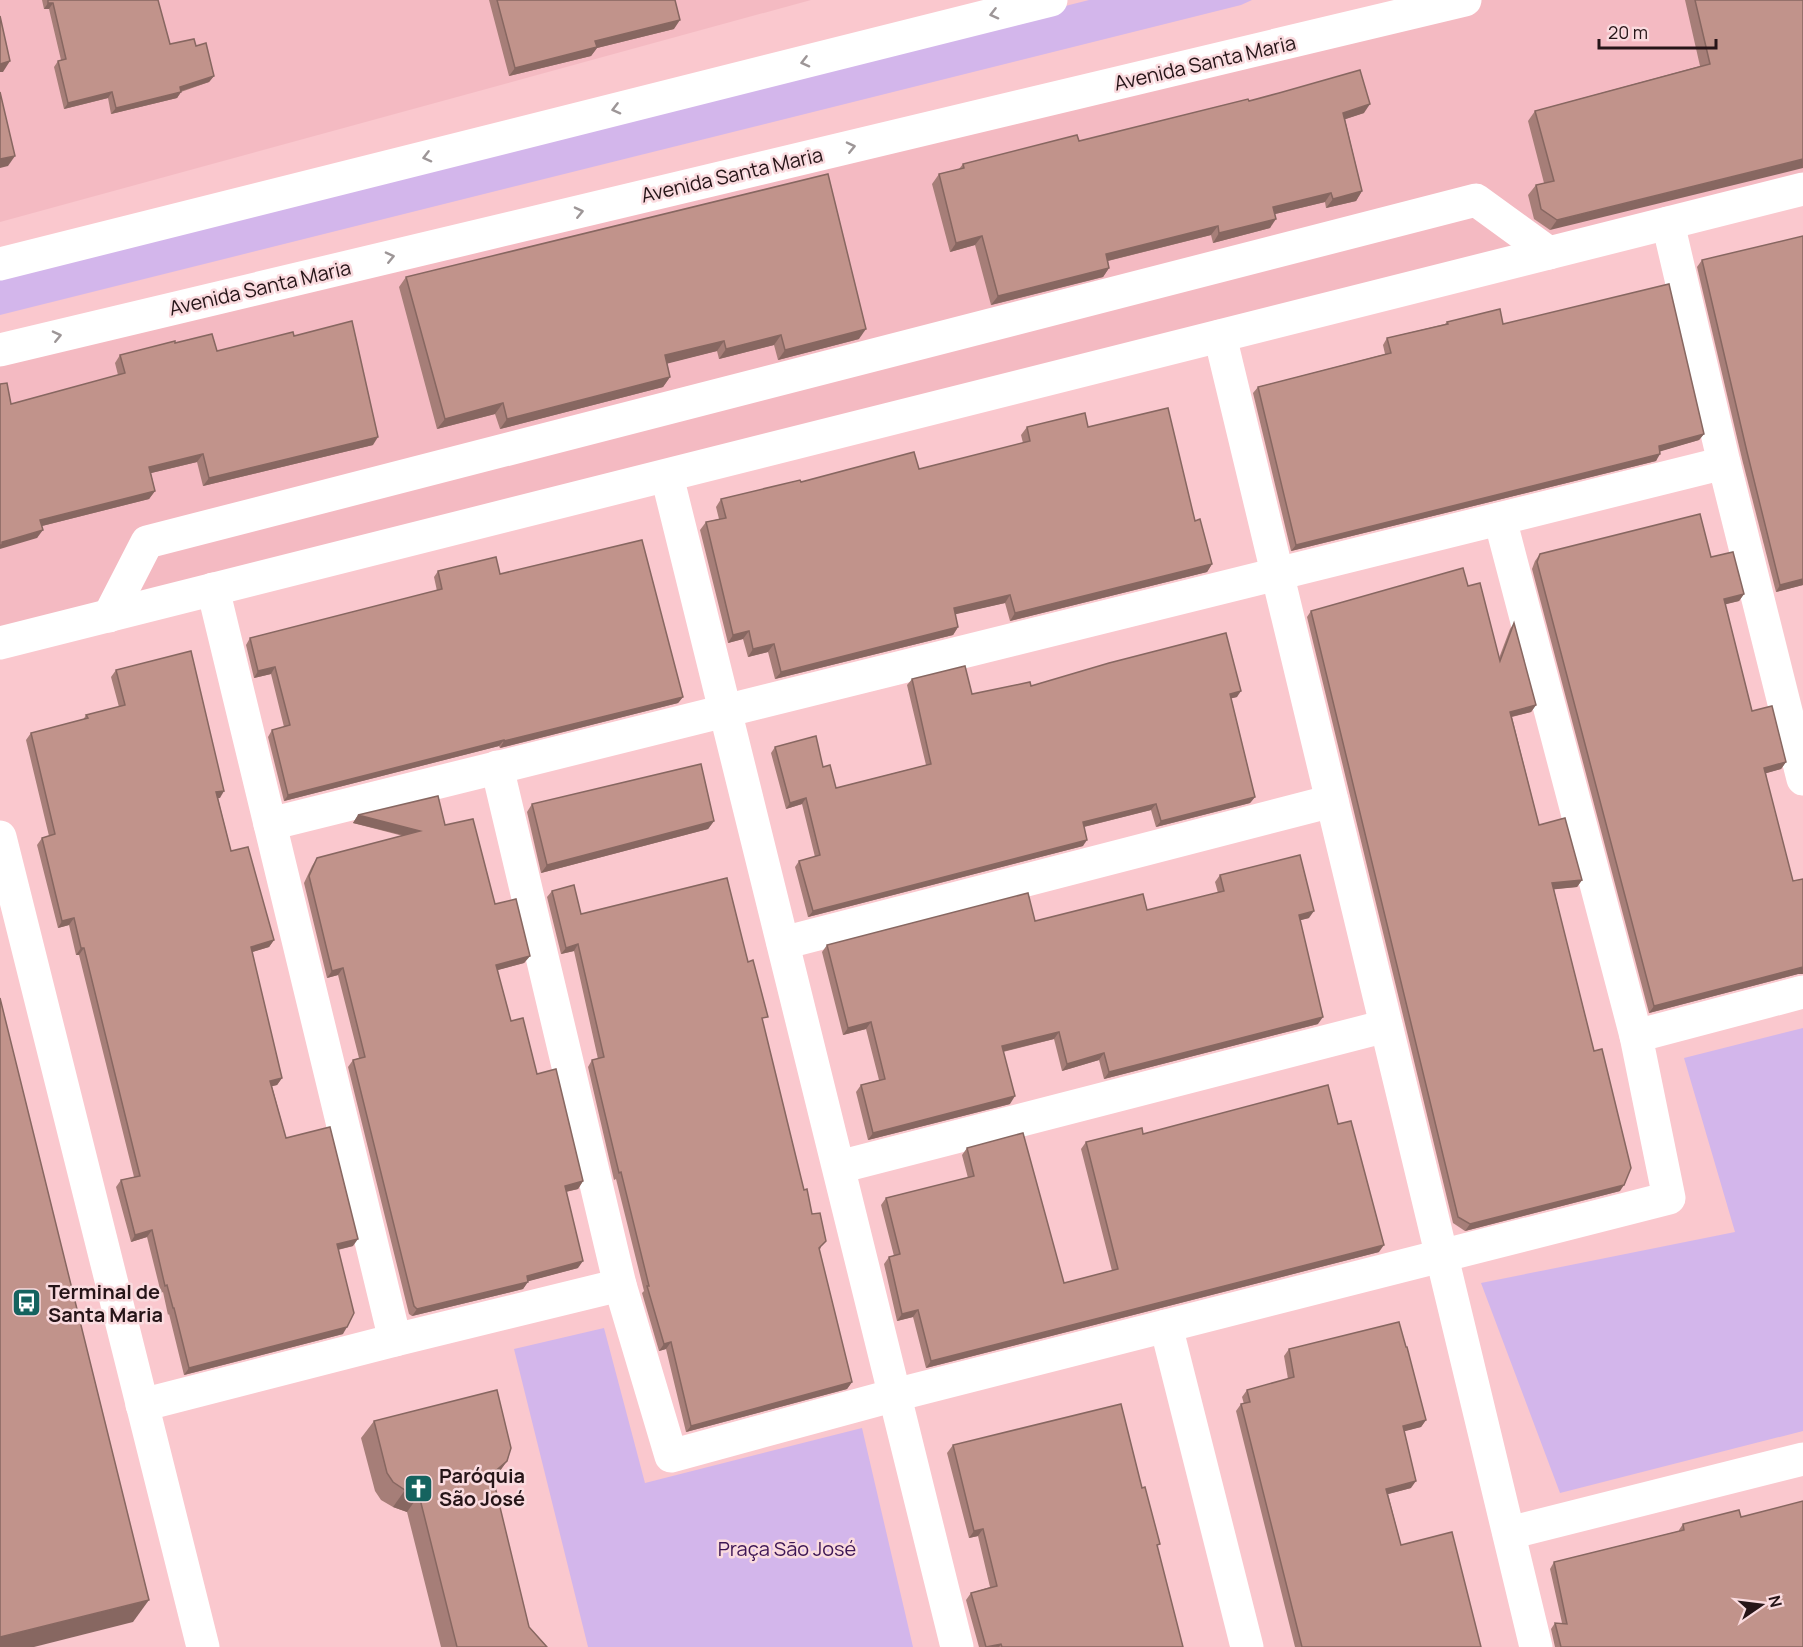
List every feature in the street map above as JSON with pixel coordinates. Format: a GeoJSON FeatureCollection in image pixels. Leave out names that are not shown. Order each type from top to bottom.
{"type":"FeatureCollection","features":[{"type":"Feature","properties":{"kind":"street"},"geometry":{"type":"LineString","coordinates":[[0,264],[1051,0]]}},
{"type":"Feature","properties":{"kind":"street","name":"Avenida Santa Maria"},"geometry":{"type":"LineString","coordinates":[[0,350],[1412,8],[1465,0]]}},
{"type":"Feature","properties":{"kind":"street"},"geometry":{"type":"LineString","coordinates":[[0,643],[1803,189]]}},
{"type":"Feature","properties":{"kind":"street"},"geometry":{"type":"LineString","coordinates":[[109,616],[147,542],[1476,200],[1549,253]]}},
{"type":"Feature","properties":{"kind":"street"},"geometry":{"type":"LineString","coordinates":[[1668,223],[1724,463],[1803,779]]}},
{"type":"Feature","properties":{"kind":"street"},"geometry":{"type":"LineString","coordinates":[[1220,336],[1536,1647]]}},
{"type":"Feature","properties":{"kind":"street"},"geometry":{"type":"LineString","coordinates":[[270,824],[1724,463]]}},
{"type":"Feature","properties":{"kind":"street"},"geometry":{"type":"LineString","coordinates":[[667,476],[957,1647]]}},
{"type":"Feature","properties":{"kind":"street"},"geometry":{"type":"LineString","coordinates":[[496,767],[620,1285],[671,1456],[895,1395],[1669,1198],[1636,1036],[1500,519]]}},
{"type":"Feature","properties":{"kind":"street"},"geometry":{"type":"LineString","coordinates":[[213,589],[395,1340]]}},
{"type":"Feature","properties":{"kind":"street"},"geometry":{"type":"LineString","coordinates":[[783,943],[1332,801]]}},
{"type":"Feature","properties":{"kind":"street"},"geometry":{"type":"LineString","coordinates":[[0,837],[202,1647]]}},
{"type":"Feature","properties":{"kind":"street"},"geometry":{"type":"LineString","coordinates":[[1636,1036],[1803,992]]}},
{"type":"Feature","properties":{"kind":"street"},"geometry":{"type":"LineString","coordinates":[[838,1167],[1386,1026]]}},
{"type":"Feature","properties":{"kind":"street"},"geometry":{"type":"LineString","coordinates":[[142,1405],[620,1285]]}},
{"type":"Feature","properties":{"kind":"street"},"geometry":{"type":"LineString","coordinates":[[1166,1326],[1247,1647]]}},
{"type":"Feature","properties":{"kind":"street"},"geometry":{"type":"LineString","coordinates":[[1509,1533],[1803,1459]]}},
{"type":"Feature","properties":{"kind":"shaded area"},"geometry":{"type":"Polygon","coordinates":[[[0,0],[811,0],[0,222],[0,0]]]}},
{"type":"Feature","properties":{"kind":"shaded area"},"geometry":{"type":"Polygon","coordinates":[[[1448,0],[1803,0],[1803,184],[0,643],[0,350],[1448,0]]]}},
{"type":"Feature","properties":{"kind":"green space"},"geometry":{"type":"Polygon","coordinates":[[[1089,0],[1252,0],[1241,5],[0,315],[0,275],[1089,0]]]}},
{"type":"Feature","properties":{"kind":"green space"},"geometry":{"type":"Polygon","coordinates":[[[1803,1028],[1803,1431],[1560,1493],[1481,1283],[1735,1232],[1684,1058],[1803,1028]]]}},
{"type":"Feature","properties":{"kind":"green space","name":"Praça São José"},"geometry":{"type":"Polygon","coordinates":[[[604,1328],[645,1483],[862,1428],[913,1647],[588,1647],[514,1349],[604,1328]]]}},
{"type":"Feature","properties":{"kind":"building"},"geometry":{"type":"Polygon","coordinates":[[[48,0],[158,0],[170,44],[194,39],[196,46],[206,43],[214,76],[180,87],[181,92],[116,108],[112,92],[68,103],[58,61],[66,59],[53,3],[48,3],[48,0]]]}},
{"type":"Feature","properties":{"kind":"building"},"geometry":{"type":"Polygon","coordinates":[[[497,0],[675,0],[680,20],[595,41],[597,47],[515,68],[497,0]]]}},
{"type":"Feature","properties":{"kind":"building"},"geometry":{"type":"Polygon","coordinates":[[[1695,0],[1803,0],[1803,159],[1557,220],[1541,209],[1536,185],[1554,181],[1535,111],[1710,64],[1695,0]]]}},
{"type":"Feature","properties":{"kind":"building"},"geometry":{"type":"Polygon","coordinates":[[[0,16],[10,61],[0,64],[0,16]]]}},
{"type":"Feature","properties":{"kind":"building"},"geometry":{"type":"Polygon","coordinates":[[[1360,70],[1370,104],[1343,113],[1362,191],[1333,199],[1331,193],[1273,207],[1276,219],[1219,233],[1218,226],[1106,254],[1109,268],[998,296],[982,236],[956,243],[939,174],[964,168],[963,164],[1077,135],[1079,141],[1248,99],[1249,101],[1360,70]]]}},
{"type":"Feature","properties":{"kind":"building"},"geometry":{"type":"Polygon","coordinates":[[[0,92],[15,156],[0,159],[0,92]]]}},
{"type":"Feature","properties":{"kind":"building"},"geometry":{"type":"Polygon","coordinates":[[[828,174],[866,329],[785,350],[781,335],[726,349],[724,341],[665,355],[670,377],[507,419],[503,403],[445,419],[406,277],[828,174]]]}},
{"type":"Feature","properties":{"kind":"building"},"geometry":{"type":"Polygon","coordinates":[[[1803,236],[1803,579],[1780,585],[1702,260],[1803,236]]]}},
{"type":"Feature","properties":{"kind":"building"},"geometry":{"type":"Polygon","coordinates":[[[1669,284],[1704,434],[1659,446],[1660,454],[1296,545],[1258,387],[1391,353],[1387,338],[1448,324],[1447,322],[1500,309],[1503,324],[1669,284]]]}},
{"type":"Feature","properties":{"kind":"building"},"geometry":{"type":"Polygon","coordinates":[[[352,321],[378,437],[209,478],[203,454],[149,467],[155,491],[40,520],[43,530],[2,542],[0,545],[0,384],[7,383],[11,404],[125,373],[120,355],[175,341],[175,343],[212,334],[217,351],[293,332],[294,336],[352,321]]]}},
{"type":"Feature","properties":{"kind":"building"},"geometry":{"type":"Polygon","coordinates":[[[1168,408],[1195,521],[1200,519],[1212,564],[1015,613],[1010,595],[954,608],[958,627],[781,672],[774,644],[753,649],[749,631],[733,635],[706,522],[726,518],[721,499],[800,480],[801,482],[914,452],[919,469],[1030,441],[1027,427],[1085,413],[1088,427],[1168,408]]]}},
{"type":"Feature","properties":{"kind":"building"},"geometry":{"type":"Polygon","coordinates":[[[1700,514],[1711,557],[1733,552],[1744,594],[1724,599],[1752,711],[1772,706],[1786,762],[1764,768],[1793,881],[1803,879],[1803,967],[1654,1006],[1537,562],[1540,554],[1700,514]]]}},
{"type":"Feature","properties":{"kind":"building"},"geometry":{"type":"Polygon","coordinates":[[[642,540],[683,697],[288,795],[272,730],[290,725],[275,667],[258,671],[250,638],[442,589],[438,571],[496,557],[500,574],[642,540]]]}},
{"type":"Feature","properties":{"kind":"building"},"geometry":{"type":"Polygon","coordinates":[[[1463,568],[1468,586],[1480,583],[1500,661],[1514,623],[1536,705],[1510,712],[1539,825],[1565,818],[1582,880],[1552,883],[1594,1051],[1602,1049],[1631,1168],[1624,1185],[1470,1224],[1458,1217],[1311,611],[1463,568]]]}},
{"type":"Feature","properties":{"kind":"building"},"geometry":{"type":"Polygon","coordinates":[[[1226,633],[1241,691],[1230,694],[1255,797],[1161,821],[1156,804],[1083,822],[1087,840],[813,911],[799,861],[820,855],[806,798],[790,803],[775,747],[816,736],[823,767],[830,765],[836,788],[931,764],[912,679],[965,666],[972,694],[1030,682],[1031,686],[1226,633]]]}},
{"type":"Feature","properties":{"kind":"building"},"geometry":{"type":"Polygon","coordinates":[[[191,651],[224,791],[216,792],[231,851],[248,847],[274,940],[251,947],[282,1078],[270,1081],[286,1138],[330,1127],[358,1239],[337,1244],[354,1313],[347,1327],[189,1368],[174,1308],[167,1285],[165,1286],[152,1230],[135,1235],[121,1180],[140,1176],[84,948],[81,948],[74,918],[62,921],[42,838],[55,834],[31,733],[88,718],[86,715],[125,705],[116,670],[191,651]]]}},
{"type":"Feature","properties":{"kind":"building"},"geometry":{"type":"Polygon","coordinates":[[[701,764],[714,821],[547,865],[532,804],[701,764]]]}},
{"type":"Feature","properties":{"kind":"building"},"geometry":{"type":"Polygon","coordinates":[[[438,796],[445,825],[473,819],[495,904],[516,899],[530,956],[496,965],[511,1021],[523,1018],[537,1074],[556,1069],[583,1181],[565,1186],[583,1261],[527,1276],[528,1282],[417,1309],[414,1306],[353,1060],[365,1057],[343,968],[332,971],[309,876],[317,858],[420,831],[358,815],[438,796]]]}},
{"type":"Feature","properties":{"kind":"building"},"geometry":{"type":"Polygon","coordinates":[[[1300,855],[1314,911],[1299,915],[1323,1017],[1109,1072],[1104,1053],[1067,1064],[1059,1032],[1002,1046],[1015,1096],[873,1133],[861,1085],[885,1079],[871,1022],[848,1028],[827,945],[1028,893],[1035,921],[1143,894],[1147,910],[1224,891],[1220,875],[1300,855]]]}},
{"type":"Feature","properties":{"kind":"building"},"geometry":{"type":"Polygon","coordinates":[[[727,878],[748,962],[753,960],[768,1017],[762,1018],[804,1190],[807,1189],[812,1214],[820,1213],[826,1241],[819,1248],[852,1382],[691,1426],[671,1342],[664,1344],[647,1286],[649,1286],[592,1060],[604,1057],[578,944],[566,948],[552,891],[574,885],[581,914],[727,878]]]}},
{"type":"Feature","properties":{"kind":"building","name":"Terminal de Santa Maria"},"geometry":{"type":"Polygon","coordinates":[[[0,998],[149,1600],[0,1637],[0,998]]]}},
{"type":"Feature","properties":{"kind":"building"},"geometry":{"type":"Polygon","coordinates":[[[1328,1085],[1338,1124],[1351,1121],[1384,1245],[931,1361],[918,1310],[902,1314],[889,1257],[900,1254],[886,1198],[974,1176],[967,1148],[1023,1133],[1064,1283],[1118,1269],[1086,1142],[1142,1128],[1143,1134],[1328,1085]]]}},
{"type":"Feature","properties":{"kind":"building"},"geometry":{"type":"Polygon","coordinates":[[[1399,1322],[1426,1420],[1403,1426],[1416,1481],[1386,1489],[1401,1545],[1452,1532],[1481,1647],[1302,1647],[1241,1404],[1250,1402],[1247,1390],[1294,1377],[1289,1349],[1399,1322]]]}},
{"type":"Feature","properties":{"kind":"building"},"geometry":{"type":"Polygon","coordinates":[[[497,1390],[511,1448],[507,1461],[492,1474],[529,1627],[547,1647],[457,1647],[419,1495],[393,1482],[387,1473],[374,1421],[497,1390]]]}},
{"type":"Feature","properties":{"kind":"building"},"geometry":{"type":"Polygon","coordinates":[[[1121,1404],[1142,1488],[1145,1487],[1160,1544],[1157,1545],[1183,1647],[1002,1647],[1001,1644],[986,1647],[971,1593],[997,1586],[983,1529],[974,1531],[953,1445],[1121,1404]]]}},
{"type":"Feature","properties":{"kind":"building"},"geometry":{"type":"Polygon","coordinates":[[[1803,1501],[1803,1647],[1561,1647],[1555,1623],[1567,1624],[1554,1562],[1684,1530],[1683,1524],[1739,1510],[1741,1517],[1803,1501]]]}},
{"type":"Feature","properties":{"kind":"place","name":"Terminal de Santa Maria"},"geometry":{"type":"Point","coordinates":[27,1303]}},
{"type":"Feature","properties":{"kind":"place","name":"Paróquia São José"},"geometry":{"type":"Point","coordinates":[418,1488]}}]}
